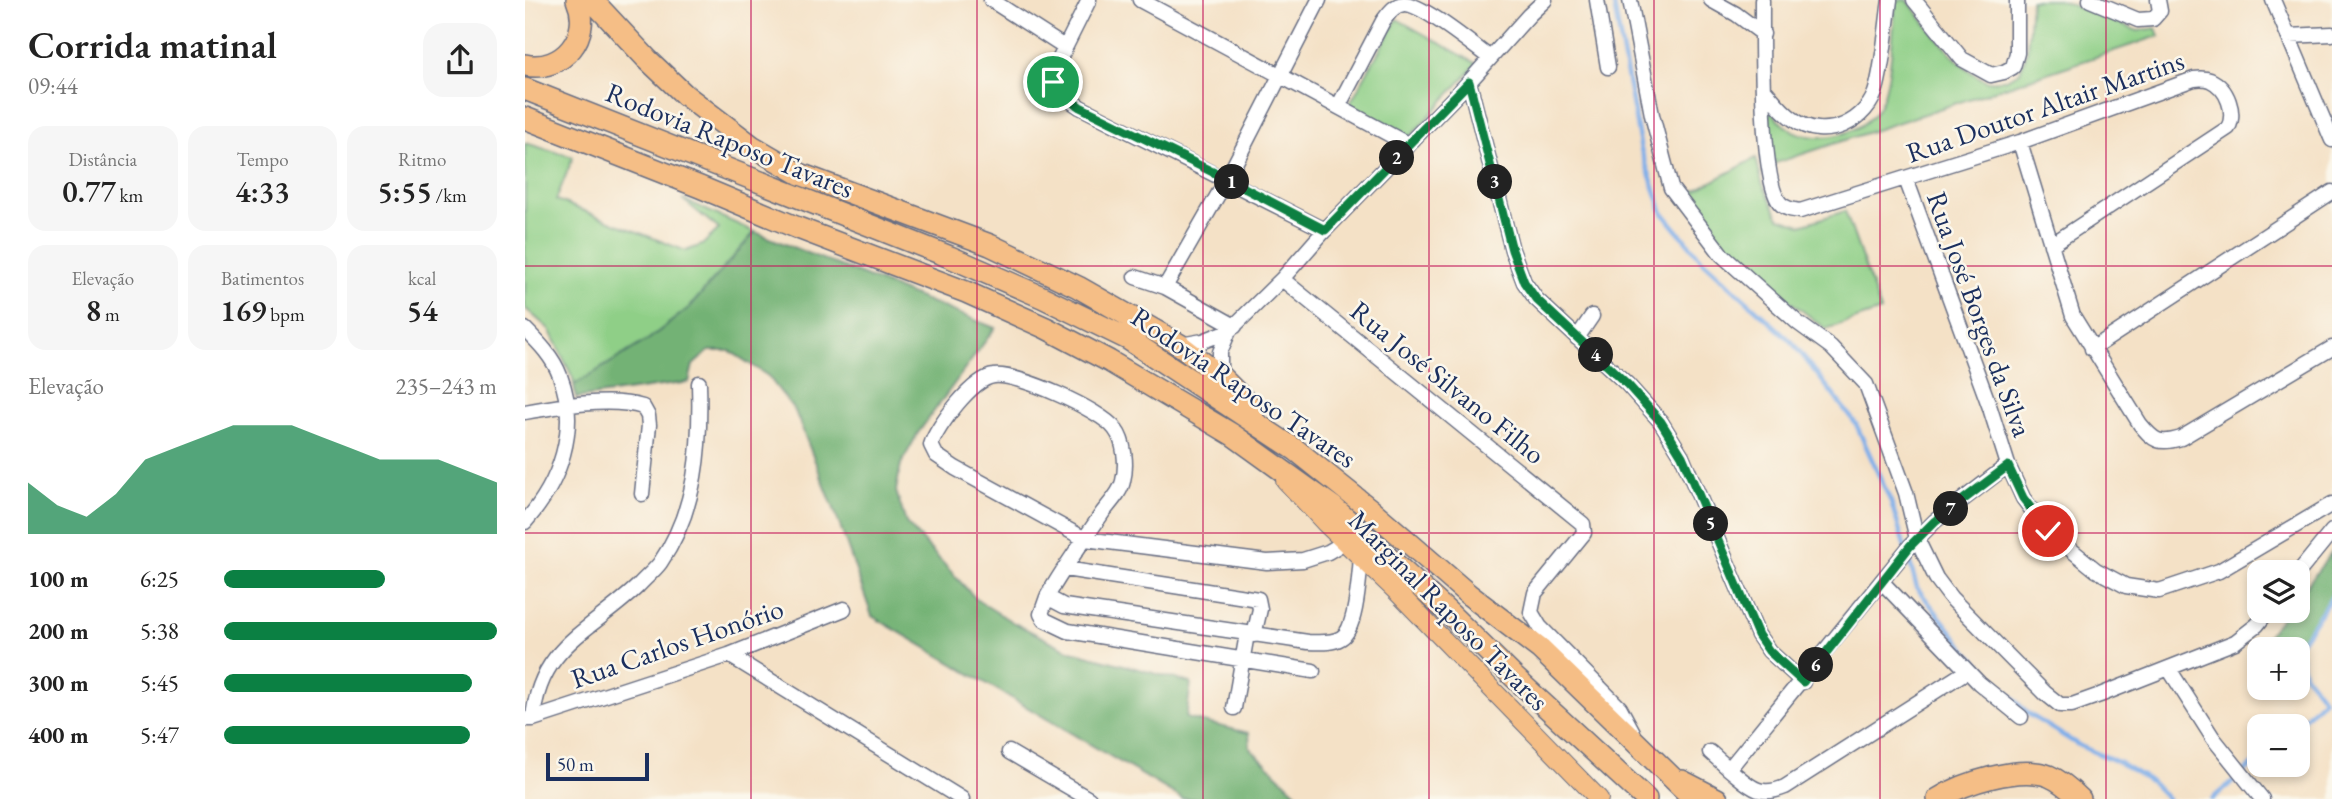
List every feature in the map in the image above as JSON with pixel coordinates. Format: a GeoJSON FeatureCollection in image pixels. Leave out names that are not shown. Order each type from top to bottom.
{"type":"FeatureCollection","features":[{"type":"Feature","properties":{"kind":"highway"},"geometry":{"type":"LineString","coordinates":[[525,65],[552,65],[566,56],[577,43],[582,28],[582,10],[577,0]]}},
{"type":"Feature","properties":{"kind":"highway"},"geometry":{"type":"LineString","coordinates":[[592,0],[685,95],[752,146],[800,174],[990,245],[1078,288],[1180,345],[1220,376],[1296,450]]}},
{"type":"Feature","properties":{"kind":"highway","name":"Rodovia Raposo Tavares"},"geometry":{"type":"LineString","coordinates":[[525,89],[950,257],[1116,333],[1203,387],[1296,450],[1371,510],[1468,594],[1540,649],[1694,799]]}},
{"type":"Feature","properties":{"kind":"highway","name":"Rodovia Raposo Tavares"},"geometry":{"type":"LineString","coordinates":[[525,118],[798,228],[966,292],[1046,328],[1109,361],[1233,435],[1333,507],[1646,799]]}},
{"type":"Feature","properties":{"kind":"highway"},"geometry":{"type":"LineString","coordinates":[[525,133],[636,162]]}},
{"type":"Feature","properties":{"kind":"highway"},"geometry":{"type":"LineString","coordinates":[[695,155],[800,174]]}},
{"type":"Feature","properties":{"kind":"highway"},"geometry":{"type":"LineString","coordinates":[[1938,799],[1982,780],[2020,772],[2048,776],[2069,788],[2080,799]]}},
{"type":"Feature","properties":{"kind":"highway"},"geometry":{"type":"LineString","coordinates":[[1667,774],[1717,799]]}},
{"type":"Feature","properties":{"kind":"main road","name":"Marginal Raposo Tavares"},"geometry":{"type":"LineString","coordinates":[[1263,456],[1599,799]]}},
{"type":"Feature","properties":{"kind":"street"},"geometry":{"type":"LineString","coordinates":[[991,0],[1064,47]]}},
{"type":"Feature","properties":{"kind":"street"},"geometry":{"type":"LineString","coordinates":[[1089,0],[1054,70],[1053,82],[1061,94],[1080,107],[1325,230]]}},
{"type":"Feature","properties":{"kind":"street"},"geometry":{"type":"LineString","coordinates":[[1140,0],[1409,145]]}},
{"type":"Feature","properties":{"kind":"street"},"geometry":{"type":"LineString","coordinates":[[1165,287],[1227,179],[1319,0]]}},
{"type":"Feature","properties":{"kind":"street"},"geometry":{"type":"LineString","coordinates":[[1220,376],[1220,352],[1232,328],[1282,279],[1325,230],[1469,82],[1544,0]]}},
{"type":"Feature","properties":{"kind":"street"},"geometry":{"type":"LineString","coordinates":[[1597,0],[1608,67]]}},
{"type":"Feature","properties":{"kind":"street"},"geometry":{"type":"LineString","coordinates":[[1630,0],[1652,115],[1671,188],[1721,255],[1798,323],[1831,347],[1866,384],[1906,494],[1914,543],[1951,598],[2045,693],[2060,705],[2072,705],[2235,642],[2259,623]]}},
{"type":"Feature","properties":{"kind":"street"},"geometry":{"type":"LineString","coordinates":[[1711,0],[1763,34]]}},
{"type":"Feature","properties":{"kind":"street"},"geometry":{"type":"LineString","coordinates":[[1762,0],[1763,88],[1794,121],[1814,128],[1836,128],[1851,123],[1872,101],[1877,86],[1890,0]]}},
{"type":"Feature","properties":{"kind":"street"},"geometry":{"type":"LineString","coordinates":[[1914,0],[1962,59],[1991,75],[2013,67],[2017,53],[2017,0]]}},
{"type":"Feature","properties":{"kind":"street"},"geometry":{"type":"LineString","coordinates":[[2091,0],[2138,20],[2153,19],[2160,11],[2158,0]]}},
{"type":"Feature","properties":{"kind":"street"},"geometry":{"type":"LineString","coordinates":[[2273,0],[2332,139]]}},
{"type":"Feature","properties":{"kind":"street"},"geometry":{"type":"LineString","coordinates":[[1339,105],[1383,21],[1392,9],[1405,4],[1422,10],[1490,58]]}},
{"type":"Feature","properties":{"kind":"street"},"geometry":{"type":"LineString","coordinates":[[2288,36],[2332,34]]}},
{"type":"Feature","properties":{"kind":"street","name":"Rua Doutor Altair Martins"},"geometry":{"type":"LineString","coordinates":[[1763,88],[1766,152],[1772,187],[1779,202],[1787,208],[1800,211],[2020,142],[2194,79],[2208,78],[2218,85],[2231,108],[2232,119],[2228,128],[2052,245]]}},
{"type":"Feature","properties":{"kind":"street"},"geometry":{"type":"LineString","coordinates":[[1469,82],[1512,250],[1524,282],[1536,299],[1627,384],[1661,422],[1682,456],[1758,635],[1769,651],[1803,682]]}},
{"type":"Feature","properties":{"kind":"street"},"geometry":{"type":"LineString","coordinates":[[2020,142],[2073,316],[2091,349],[2140,424],[2153,439],[2169,442],[2181,438],[2332,348]]}},
{"type":"Feature","properties":{"kind":"street","name":"Rua José Borges da Silva"},"geometry":{"type":"LineString","coordinates":[[1906,179],[1989,405],[2008,466],[2023,498],[2048,531],[2096,570],[2126,586],[2159,591],[2219,571],[2332,504]]}},
{"type":"Feature","properties":{"kind":"street"},"geometry":{"type":"LineString","coordinates":[[2091,349],[2332,192]]}},
{"type":"Feature","properties":{"kind":"street"},"geometry":{"type":"LineString","coordinates":[[1135,277],[1165,287],[1232,328]]}},
{"type":"Feature","properties":{"kind":"street","name":"Rua José Silvano Filho"},"geometry":{"type":"LineString","coordinates":[[1282,279],[1583,524],[1584,533],[1535,593],[1531,612],[1540,627],[1620,708],[1641,746]]}},
{"type":"Feature","properties":{"kind":"street"},"geometry":{"type":"LineString","coordinates":[[1577,338],[1592,316]]}},
{"type":"Feature","properties":{"kind":"street"},"geometry":{"type":"LineString","coordinates":[[1180,345],[1203,341],[1232,328]]}},
{"type":"Feature","properties":{"kind":"street"},"geometry":{"type":"LineString","coordinates":[[525,329],[551,359],[561,377],[568,423],[566,445],[552,485],[525,522]]}},
{"type":"Feature","properties":{"kind":"street"},"geometry":{"type":"LineString","coordinates":[[1313,671],[1068,631],[1045,620],[1041,614],[1047,597],[1085,539],[1123,483],[1124,448],[1115,429],[1095,414],[1041,387],[1019,379],[993,376],[980,381],[964,396],[934,435],[931,445],[936,456],[954,468],[1085,539],[1267,562],[1303,560],[1328,552],[1345,542]]}},
{"type":"Feature","properties":{"kind":"street"},"geometry":{"type":"LineString","coordinates":[[529,719],[544,673],[555,657],[573,638],[616,607],[659,565],[675,538],[696,474],[701,425],[699,383]]}},
{"type":"Feature","properties":{"kind":"street"},"geometry":{"type":"LineString","coordinates":[[525,412],[566,405],[631,403],[643,407],[649,425],[642,494]]}},
{"type":"Feature","properties":{"kind":"street"},"geometry":{"type":"LineString","coordinates":[[1729,769],[1803,682],[1914,543],[1935,521],[2008,466]]}},
{"type":"Feature","properties":{"kind":"street"},"geometry":{"type":"LineString","coordinates":[[2309,560],[2332,531]]}},
{"type":"Feature","properties":{"kind":"street"},"geometry":{"type":"LineString","coordinates":[[1047,597],[1081,610],[1308,642],[1333,642],[1344,637],[1351,626],[1361,558]]}},
{"type":"Feature","properties":{"kind":"street"},"geometry":{"type":"LineString","coordinates":[[1065,569],[1258,599],[1260,609],[1243,660],[1234,708]]}},
{"type":"Feature","properties":{"kind":"street"},"geometry":{"type":"LineString","coordinates":[[1886,576],[1967,671],[2021,717]]}},
{"type":"Feature","properties":{"kind":"street","name":"Rua Carlos Honório"},"geometry":{"type":"LineString","coordinates":[[529,719],[729,655],[844,609]]}},
{"type":"Feature","properties":{"kind":"street"},"geometry":{"type":"LineString","coordinates":[[729,655],[962,799]]}},
{"type":"Feature","properties":{"kind":"street"},"geometry":{"type":"LineString","coordinates":[[2169,668],[2213,738],[2262,799]]}},
{"type":"Feature","properties":{"kind":"street"},"geometry":{"type":"LineString","coordinates":[[1710,752],[1759,791],[1771,793],[1785,787],[1967,671]]}},
{"type":"Feature","properties":{"kind":"street"},"geometry":{"type":"LineString","coordinates":[[1009,752],[1089,799]]}},
{"type":"Feature","properties":{"kind":"green space"},"geometry":{"type":"Polygon","coordinates":[[[1896,0],[1907,0],[1956,59],[1979,77],[1989,81],[2009,78],[2020,72],[2027,52],[2031,0],[2059,0],[2138,31],[2156,28],[2159,36],[1773,164],[1768,103],[1774,114],[1788,128],[1811,136],[1824,137],[1850,131],[1861,125],[1879,107],[1887,84],[1896,0]]]}},
{"type":"Feature","properties":{"kind":"green space"},"geometry":{"type":"Polygon","coordinates":[[[1397,19],[1477,64],[1410,137],[1349,105],[1397,19]]]}},
{"type":"Feature","properties":{"kind":"green space"},"geometry":{"type":"Polygon","coordinates":[[[525,143],[573,157],[556,200],[686,251],[702,245],[719,229],[682,199],[755,232],[690,307],[649,339],[574,385],[549,329],[525,308],[525,143]]]}},
{"type":"Feature","properties":{"kind":"green space"},"geometry":{"type":"Polygon","coordinates":[[[1756,158],[1762,183],[1779,218],[1801,225],[1845,211],[1881,311],[1826,329],[1734,258],[1685,196],[1756,158]]]}},
{"type":"Feature","properties":{"kind":"green space"},"geometry":{"type":"Polygon","coordinates":[[[755,232],[995,328],[918,433],[901,464],[896,491],[906,523],[977,600],[1014,623],[1068,650],[1191,683],[1186,718],[1249,733],[1250,748],[1303,799],[1183,799],[872,616],[795,411],[768,376],[730,351],[709,351],[693,365],[689,382],[576,398],[574,385],[649,339],[690,307],[755,232]]]}},
{"type":"Feature","properties":{"kind":"green space"},"geometry":{"type":"Polygon","coordinates":[[[2332,552],[2332,596],[2304,637],[2266,637],[2277,623],[2310,623],[2310,581],[2332,552]]]}},
{"type":"Feature","properties":{"kind":"waterway"},"geometry":{"type":"LineString","coordinates":[[1613,0],[1641,150],[1663,213],[1702,260],[1792,342],[1856,424],[1891,502],[1905,548]]}},
{"type":"Feature","properties":{"kind":"waterway"},"geometry":{"type":"LineString","coordinates":[[1908,556],[1917,588],[1967,651],[2027,713],[2080,746],[2120,763],[2150,781],[2168,799]]}},
{"type":"Feature","properties":{"kind":"waterway"},"geometry":{"type":"LineString","coordinates":[[2308,714],[2324,699],[2304,673],[2298,646],[2332,596]]}},
{"type":"Feature","properties":{"kind":"waterway"},"geometry":{"type":"LineString","coordinates":[[2212,799],[2247,769]]}},
{"type":"Feature","properties":{"kind":"route"},"geometry":{"type":"LineString","coordinates":[[1053,82],[1061,94],[1080,107],[1325,230],[1469,82],[1512,250],[1524,282],[1536,299],[1627,384],[1661,422],[1682,456],[1758,635],[1769,651],[1803,682],[1910,546],[1935,521],[2008,466],[2023,498],[2048,531]]}}]}
